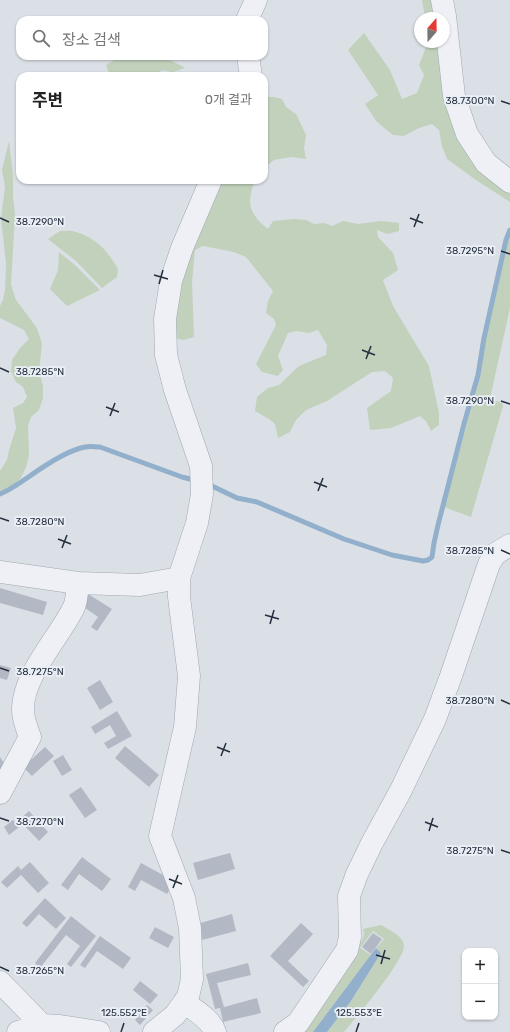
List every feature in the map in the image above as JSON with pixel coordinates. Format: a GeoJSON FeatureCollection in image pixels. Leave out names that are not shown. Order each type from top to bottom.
{"type":"FeatureCollection","features":[{"type":"Feature","properties":{"kind":"street"},"geometry":{"type":"LineString","coordinates":[[249,16],[256,0]]}},
{"type":"Feature","properties":{"kind":"street"},"geometry":{"type":"LineString","coordinates":[[442,0],[454,96],[466,134],[486,163],[510,182]]}},
{"type":"Feature","properties":{"kind":"street"},"geometry":{"type":"LineString","coordinates":[[249,60],[250,72]]}},
{"type":"Feature","properties":{"kind":"street"},"geometry":{"type":"LineString","coordinates":[[154,1032],[175,1015],[188,997],[192,979],[190,928],[184,898],[160,836],[185,727],[189,676],[179,597],[179,578],[197,523],[202,494],[201,466],[175,390],[166,354],[165,319],[171,281],[185,241],[209,184]]}},
{"type":"Feature","properties":{"kind":"street"},"geometry":{"type":"LineString","coordinates":[[285,1032],[298,1023],[347,950],[350,937],[349,896],[357,874],[401,790],[435,719],[489,564],[495,554],[510,544]]}},
{"type":"Feature","properties":{"kind":"street"},"geometry":{"type":"LineString","coordinates":[[0,572],[78,582],[140,585],[179,578]]}},
{"type":"Feature","properties":{"kind":"street"},"geometry":{"type":"LineString","coordinates":[[0,794],[30,737],[23,712],[24,693],[30,678],[57,637],[75,605],[78,582]]}},
{"type":"Feature","properties":{"kind":"street"},"geometry":{"type":"LineString","coordinates":[[0,982],[10,990],[42,1025]]}},
{"type":"Feature","properties":{"kind":"street"},"geometry":{"type":"LineString","coordinates":[[184,1002],[206,1019],[214,1028],[215,1032]]}},
{"type":"Feature","properties":{"kind":"street"},"geometry":{"type":"LineString","coordinates":[[18,1032],[42,1025],[60,1026],[99,1032]]}},
{"type":"Feature","properties":{"kind":"green space"},"geometry":{"type":"Polygon","coordinates":[[[422,0],[437,0],[438,12],[424,12],[422,0]]]}},
{"type":"Feature","properties":{"kind":"green space"},"geometry":{"type":"Polygon","coordinates":[[[364,33],[390,70],[402,99],[417,93],[424,75],[419,65],[426,48],[443,48],[450,96],[510,188],[510,202],[447,159],[442,146],[439,130],[432,124],[419,128],[404,136],[393,135],[377,122],[365,104],[378,95],[348,50],[364,33]]]}},
{"type":"Feature","properties":{"kind":"green space"},"geometry":{"type":"Polygon","coordinates":[[[114,60],[169,60],[185,68],[173,72],[162,70],[159,72],[109,72],[106,65],[114,60]]]}},
{"type":"Feature","properties":{"kind":"green space"},"geometry":{"type":"Polygon","coordinates":[[[268,97],[282,99],[286,107],[296,114],[306,135],[304,148],[306,159],[291,157],[274,160],[268,165],[268,97]]]}},
{"type":"Feature","properties":{"kind":"green space"},"geometry":{"type":"Polygon","coordinates":[[[9,141],[13,174],[15,214],[11,285],[16,300],[37,328],[42,344],[39,371],[43,386],[43,398],[39,410],[31,417],[28,425],[29,455],[21,478],[11,487],[0,491],[0,471],[7,460],[16,428],[13,408],[23,403],[27,397],[23,387],[16,382],[11,371],[12,360],[20,348],[29,339],[24,330],[0,318],[0,306],[5,290],[6,264],[1,218],[5,187],[2,170],[9,141]]]}},
{"type":"Feature","properties":{"kind":"green space"},"geometry":{"type":"Polygon","coordinates":[[[214,184],[254,184],[250,202],[251,208],[257,218],[268,229],[273,221],[294,219],[306,220],[314,224],[324,223],[332,226],[343,221],[358,224],[381,221],[399,223],[399,231],[387,234],[377,230],[378,237],[393,253],[398,270],[383,280],[393,306],[429,366],[439,413],[439,425],[431,431],[426,421],[420,416],[391,428],[370,430],[367,408],[391,391],[393,378],[385,371],[372,372],[327,401],[306,410],[296,420],[290,432],[278,438],[275,424],[255,411],[257,397],[268,388],[279,385],[299,366],[326,355],[327,345],[318,330],[309,333],[296,331],[288,333],[278,356],[283,370],[278,376],[262,372],[256,364],[276,325],[274,319],[266,313],[268,301],[273,291],[246,257],[234,252],[203,246],[195,250],[192,282],[194,337],[184,340],[168,337],[169,317],[214,184]]]}},
{"type":"Feature","properties":{"kind":"green space"},"geometry":{"type":"Polygon","coordinates":[[[60,231],[74,231],[90,238],[101,246],[118,269],[117,277],[102,288],[77,262],[48,239],[60,231]]]}},
{"type":"Feature","properties":{"kind":"green space"},"geometry":{"type":"Polygon","coordinates":[[[510,234],[510,308],[491,394],[491,399],[502,403],[503,406],[471,517],[444,507],[480,376],[486,338],[507,240],[510,234]]]}},
{"type":"Feature","properties":{"kind":"green space"},"geometry":{"type":"Polygon","coordinates":[[[59,252],[75,265],[100,290],[67,306],[50,289],[58,270],[59,252]]]}},
{"type":"Feature","properties":{"kind":"green space"},"geometry":{"type":"Polygon","coordinates":[[[381,925],[401,938],[404,945],[397,963],[379,989],[358,1015],[344,1032],[327,1032],[351,1001],[381,953],[376,948],[384,939],[373,931],[360,948],[371,955],[313,1032],[293,1032],[361,941],[364,935],[363,929],[381,925]]]}},
{"type":"Feature","properties":{"kind":"water"},"geometry":{"type":"Polygon","coordinates":[[[376,948],[381,953],[351,1001],[327,1032],[313,1032],[376,948]]]}},
{"type":"Feature","properties":{"kind":"building"},"geometry":{"type":"Polygon","coordinates":[[[0,588],[47,602],[43,615],[0,603],[0,588]]]}},
{"type":"Feature","properties":{"kind":"building"},"geometry":{"type":"Polygon","coordinates":[[[88,594],[112,609],[97,631],[91,627],[98,617],[81,605],[88,594]]]}},
{"type":"Feature","properties":{"kind":"building"},"geometry":{"type":"Polygon","coordinates":[[[0,665],[11,668],[7,680],[0,678],[0,665]]]}},
{"type":"Feature","properties":{"kind":"building"},"geometry":{"type":"Polygon","coordinates":[[[100,680],[113,702],[100,710],[87,688],[100,680]]]}},
{"type":"Feature","properties":{"kind":"building"},"geometry":{"type":"Polygon","coordinates":[[[117,711],[132,736],[108,749],[104,743],[116,736],[110,725],[95,734],[91,727],[117,711]]]}},
{"type":"Feature","properties":{"kind":"building"},"geometry":{"type":"Polygon","coordinates":[[[125,746],[159,775],[149,787],[115,758],[125,746]]]}},
{"type":"Feature","properties":{"kind":"building"},"geometry":{"type":"Polygon","coordinates":[[[45,747],[54,756],[32,776],[23,767],[45,747]]]}},
{"type":"Feature","properties":{"kind":"building"},"geometry":{"type":"Polygon","coordinates":[[[63,755],[72,770],[62,776],[53,761],[63,755]]]}},
{"type":"Feature","properties":{"kind":"building"},"geometry":{"type":"Polygon","coordinates":[[[0,757],[6,766],[0,770],[0,757]]]}},
{"type":"Feature","properties":{"kind":"building"},"geometry":{"type":"Polygon","coordinates":[[[81,787],[97,810],[85,818],[69,795],[81,787]]]}},
{"type":"Feature","properties":{"kind":"building"},"geometry":{"type":"Polygon","coordinates":[[[29,811],[48,832],[39,841],[19,820],[29,811]]]}},
{"type":"Feature","properties":{"kind":"building"},"geometry":{"type":"Polygon","coordinates":[[[13,820],[19,827],[9,835],[4,827],[13,820]]]}},
{"type":"Feature","properties":{"kind":"building"},"geometry":{"type":"Polygon","coordinates":[[[230,853],[235,869],[198,880],[193,863],[230,853]]]}},
{"type":"Feature","properties":{"kind":"building"},"geometry":{"type":"Polygon","coordinates":[[[82,857],[111,879],[102,891],[79,874],[68,890],[61,885],[82,857]]]}},
{"type":"Feature","properties":{"kind":"building"},"geometry":{"type":"Polygon","coordinates":[[[30,862],[49,883],[38,893],[21,875],[7,888],[1,882],[18,866],[21,870],[30,862]]]}},
{"type":"Feature","properties":{"kind":"building"},"geometry":{"type":"Polygon","coordinates":[[[141,863],[174,881],[167,894],[141,880],[135,891],[128,887],[141,863]]]}},
{"type":"Feature","properties":{"kind":"building"},"geometry":{"type":"Polygon","coordinates":[[[45,898],[66,918],[56,929],[39,914],[27,927],[22,923],[45,898]]]}},
{"type":"Feature","properties":{"kind":"building"},"geometry":{"type":"Polygon","coordinates":[[[232,914],[236,931],[202,940],[197,924],[232,914]]]}},
{"type":"Feature","properties":{"kind":"building"},"geometry":{"type":"Polygon","coordinates":[[[71,916],[96,936],[71,967],[67,964],[80,946],[66,935],[40,968],[35,963],[71,916]]]}},
{"type":"Feature","properties":{"kind":"building"},"geometry":{"type":"Polygon","coordinates":[[[301,923],[313,934],[288,961],[309,981],[303,987],[270,956],[301,923]]]}},
{"type":"Feature","properties":{"kind":"building"},"geometry":{"type":"Polygon","coordinates":[[[155,927],[174,937],[168,948],[149,938],[155,927]]]}},
{"type":"Feature","properties":{"kind":"building"},"geometry":{"type":"Polygon","coordinates":[[[373,933],[382,939],[371,954],[362,947],[373,933]]]}},
{"type":"Feature","properties":{"kind":"building"},"geometry":{"type":"Polygon","coordinates":[[[100,936],[131,958],[123,969],[97,951],[85,968],[80,965],[100,936]]]}},
{"type":"Feature","properties":{"kind":"building"},"geometry":{"type":"Polygon","coordinates":[[[248,963],[251,975],[217,983],[224,1007],[257,998],[261,1013],[223,1022],[220,1008],[215,1009],[206,974],[248,963]]]}},
{"type":"Feature","properties":{"kind":"building"},"geometry":{"type":"Polygon","coordinates":[[[140,981],[158,995],[150,1004],[133,990],[140,981]]]}},
{"type":"Feature","properties":{"kind":"building"},"geometry":{"type":"Polygon","coordinates":[[[147,1005],[153,1010],[140,1025],[135,1020],[147,1005]]]}},
{"type":"Feature","properties":{"kind":"waterway"},"geometry":{"type":"LineString","coordinates":[[212,486],[237,498],[257,502],[344,539],[392,555],[423,561],[432,557],[438,525],[478,375],[484,338],[506,240],[510,230]]}},
{"type":"Feature","properties":{"kind":"waterway"},"geometry":{"type":"LineString","coordinates":[[0,494],[14,487],[63,455],[87,447],[100,447],[194,480]]}}]}
